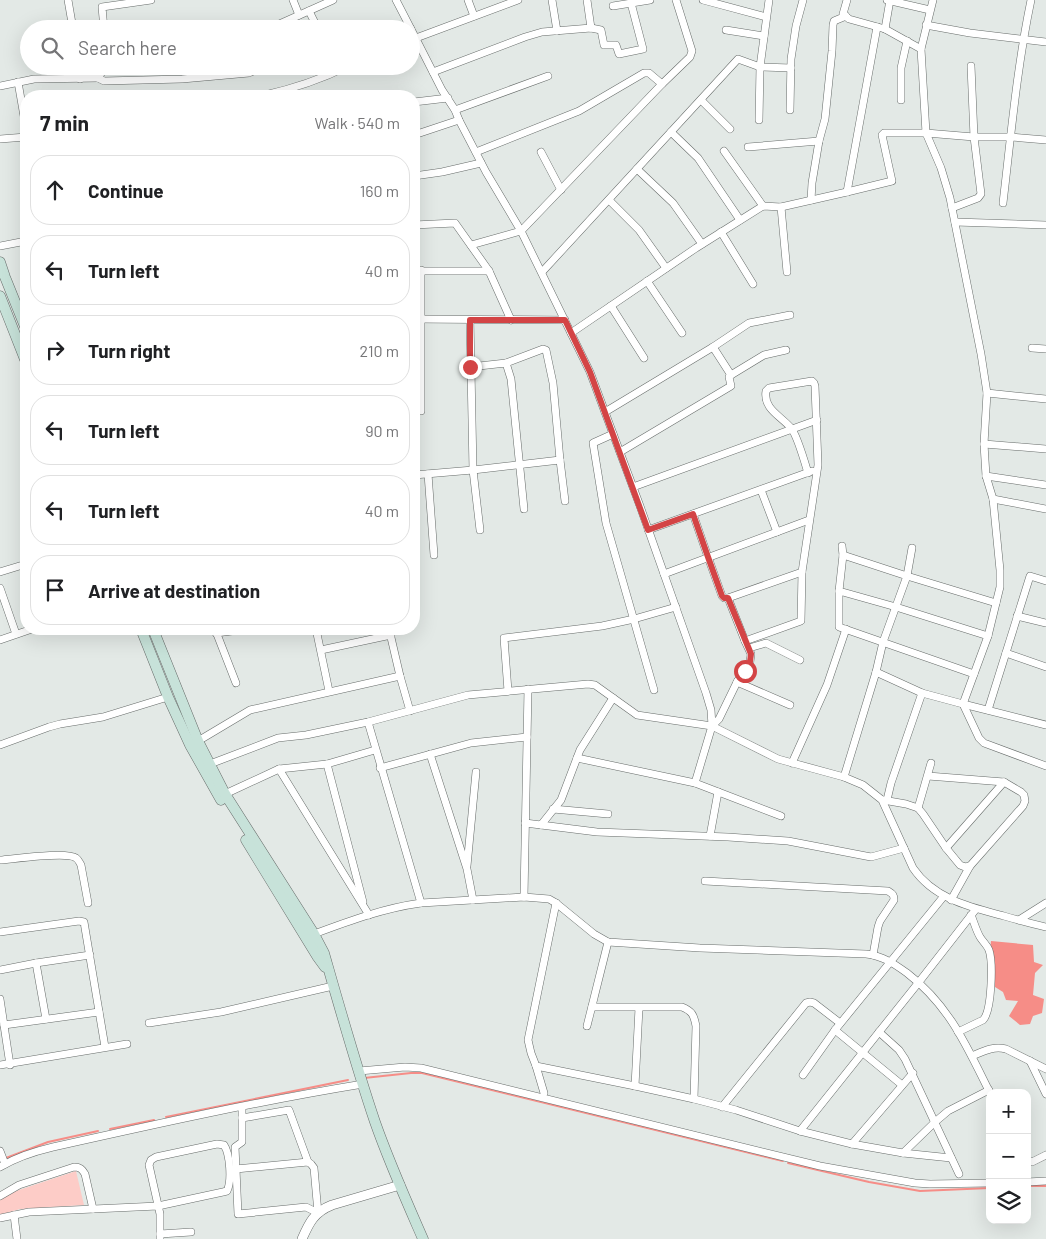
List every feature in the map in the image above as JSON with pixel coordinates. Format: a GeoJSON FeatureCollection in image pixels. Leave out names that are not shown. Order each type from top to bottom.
{"type":"FeatureCollection","features":[{"type":"Feature","properties":{"kind":"main road"},"geometry":{"type":"LineString","coordinates":[[0,262],[4,277],[20,315]]}},
{"type":"Feature","properties":{"kind":"main road"},"geometry":{"type":"LineString","coordinates":[[0,296],[20,347]]}},
{"type":"Feature","properties":{"kind":"main road"},"geometry":{"type":"LineString","coordinates":[[144,635],[168,697],[190,745],[219,797],[317,956],[329,972]]}},
{"type":"Feature","properties":{"kind":"main road"},"geometry":{"type":"LineString","coordinates":[[155,635],[198,741],[225,794],[314,934],[324,953],[362,1084],[420,1238]]}},
{"type":"Feature","properties":{"kind":"street"},"geometry":{"type":"LineString","coordinates":[[68,0],[71,20]]}},
{"type":"Feature","properties":{"kind":"street"},"geometry":{"type":"LineString","coordinates":[[103,20],[101,3],[151,0]]}},
{"type":"Feature","properties":{"kind":"street"},"geometry":{"type":"LineString","coordinates":[[293,0],[299,15]]}},
{"type":"Feature","properties":{"kind":"street"},"geometry":{"type":"LineString","coordinates":[[288,20],[333,0]]}},
{"type":"Feature","properties":{"kind":"street"},"geometry":{"type":"LineString","coordinates":[[396,0],[406,20]]}},
{"type":"Feature","properties":{"kind":"street"},"geometry":{"type":"LineString","coordinates":[[468,0],[474,16]]}},
{"type":"Feature","properties":{"kind":"street"},"geometry":{"type":"LineString","coordinates":[[420,31],[474,16],[518,0]]}},
{"type":"Feature","properties":{"kind":"street"},"geometry":{"type":"LineString","coordinates":[[552,0],[557,31]]}},
{"type":"Feature","properties":{"kind":"street"},"geometry":{"type":"LineString","coordinates":[[587,0],[591,28]]}},
{"type":"Feature","properties":{"kind":"street"},"geometry":{"type":"LineString","coordinates":[[613,6],[650,0]]}},
{"type":"Feature","properties":{"kind":"street"},"geometry":{"type":"LineString","coordinates":[[471,245],[521,231],[692,54],[676,0]]}},
{"type":"Feature","properties":{"kind":"street"},"geometry":{"type":"LineString","coordinates":[[704,0],[726,4],[766,17]]}},
{"type":"Feature","properties":{"kind":"street"},"geometry":{"type":"LineString","coordinates":[[759,120],[760,67],[769,0]]}},
{"type":"Feature","properties":{"kind":"street"},"geometry":{"type":"LineString","coordinates":[[790,110],[791,68],[796,26],[803,0]]}},
{"type":"Feature","properties":{"kind":"street"},"geometry":{"type":"LineString","coordinates":[[847,0],[844,14],[848,19],[881,28],[920,49]]}},
{"type":"Feature","properties":{"kind":"street"},"geometry":{"type":"LineString","coordinates":[[847,192],[881,28],[889,0],[930,10]]}},
{"type":"Feature","properties":{"kind":"street"},"geometry":{"type":"LineString","coordinates":[[933,0],[920,49],[926,133],[941,168],[952,208],[981,354],[987,393],[984,444],[986,476],[992,499],[1000,570],[1000,587],[988,636],[964,704],[979,738],[984,743],[1046,766]]}},
{"type":"Feature","properties":{"kind":"street"},"geometry":{"type":"LineString","coordinates":[[1003,203],[1023,39],[1030,0]]}},
{"type":"Feature","properties":{"kind":"street"},"geometry":{"type":"LineString","coordinates":[[433,72],[542,32],[591,28],[601,30],[604,45],[616,45],[619,54],[643,49],[631,3]]}},
{"type":"Feature","properties":{"kind":"street"},"geometry":{"type":"LineString","coordinates":[[309,11],[314,20]]}},
{"type":"Feature","properties":{"kind":"street"},"geometry":{"type":"LineString","coordinates":[[811,200],[819,141],[825,120],[833,24],[834,21],[846,16]]}},
{"type":"Feature","properties":{"kind":"street"},"geometry":{"type":"LineString","coordinates":[[926,25],[970,33],[1046,42]]}},
{"type":"Feature","properties":{"kind":"street"},"geometry":{"type":"LineString","coordinates":[[726,30],[764,36]]}},
{"type":"Feature","properties":{"kind":"street"},"geometry":{"type":"LineString","coordinates":[[901,100],[902,68],[907,41]]}},
{"type":"Feature","properties":{"kind":"street"},"geometry":{"type":"LineString","coordinates":[[420,47],[455,110],[481,163],[521,231],[542,272],[590,372],[633,486],[711,710],[712,726],[695,783]]}},
{"type":"Feature","properties":{"kind":"street"},"geometry":{"type":"LineString","coordinates":[[542,272],[738,59],[760,67],[791,68]]}},
{"type":"Feature","properties":{"kind":"street"},"geometry":{"type":"LineString","coordinates":[[952,208],[980,197],[981,190],[974,137],[971,66]]}},
{"type":"Feature","properties":{"kind":"street"},"geometry":{"type":"LineString","coordinates":[[476,152],[579,111],[642,73],[648,73],[662,84]]}},
{"type":"Feature","properties":{"kind":"street"},"geometry":{"type":"LineString","coordinates":[[79,75],[80,79]]}},
{"type":"Feature","properties":{"kind":"street"},"geometry":{"type":"LineString","coordinates":[[0,86],[34,79],[98,78],[104,81],[182,79],[227,75]]}},
{"type":"Feature","properties":{"kind":"street"},"geometry":{"type":"LineString","coordinates":[[284,90],[329,75]]}},
{"type":"Feature","properties":{"kind":"street"},"geometry":{"type":"LineString","coordinates":[[455,110],[548,76]]}},
{"type":"Feature","properties":{"kind":"street"},"geometry":{"type":"LineString","coordinates":[[18,82],[20,94]]}},
{"type":"Feature","properties":{"kind":"street"},"geometry":{"type":"LineString","coordinates":[[420,101],[448,98]]}},
{"type":"Feature","properties":{"kind":"street"},"geometry":{"type":"LineString","coordinates":[[701,100],[730,129]]}},
{"type":"Feature","properties":{"kind":"street"},"geometry":{"type":"LineString","coordinates":[[420,133],[459,120]]}},
{"type":"Feature","properties":{"kind":"street"},"geometry":{"type":"LineString","coordinates":[[672,132],[698,158],[740,220]]}},
{"type":"Feature","properties":{"kind":"street"},"geometry":{"type":"LineString","coordinates":[[571,333],[702,244],[763,206],[781,207],[892,181],[882,135],[884,133],[926,133],[1046,140]]}},
{"type":"Feature","properties":{"kind":"street"},"geometry":{"type":"LineString","coordinates":[[0,138],[20,137]]}},
{"type":"Feature","properties":{"kind":"street"},"geometry":{"type":"LineString","coordinates":[[748,147],[819,141]]}},
{"type":"Feature","properties":{"kind":"street"},"geometry":{"type":"LineString","coordinates":[[724,151],[763,206]]}},
{"type":"Feature","properties":{"kind":"street"},"geometry":{"type":"LineString","coordinates":[[541,152],[561,190]]}},
{"type":"Feature","properties":{"kind":"street"},"geometry":{"type":"LineString","coordinates":[[420,175],[481,163]]}},
{"type":"Feature","properties":{"kind":"street"},"geometry":{"type":"LineString","coordinates":[[637,169],[673,203],[702,244]]}},
{"type":"Feature","properties":{"kind":"street"},"geometry":{"type":"LineString","coordinates":[[609,200],[639,230],[666,268]]}},
{"type":"Feature","properties":{"kind":"street"},"geometry":{"type":"LineString","coordinates":[[781,207],[787,272]]}},
{"type":"Feature","properties":{"kind":"street"},"geometry":{"type":"LineString","coordinates":[[955,222],[1046,225]]}},
{"type":"Feature","properties":{"kind":"street"},"geometry":{"type":"LineString","coordinates":[[420,225],[455,223],[489,270],[511,320]]}},
{"type":"Feature","properties":{"kind":"street"},"geometry":{"type":"LineString","coordinates":[[721,232],[753,284]]}},
{"type":"Feature","properties":{"kind":"street"},"geometry":{"type":"LineString","coordinates":[[0,246],[20,242]]}},
{"type":"Feature","properties":{"kind":"street"},"geometry":{"type":"LineString","coordinates":[[420,270],[489,270]]}},
{"type":"Feature","properties":{"kind":"street"},"geometry":{"type":"LineString","coordinates":[[647,281],[682,333]]}},
{"type":"Feature","properties":{"kind":"street"},"geometry":{"type":"LineString","coordinates":[[611,306],[644,358]]}},
{"type":"Feature","properties":{"kind":"street"},"geometry":{"type":"LineString","coordinates":[[605,412],[749,323],[790,315]]}},
{"type":"Feature","properties":{"kind":"street"},"geometry":{"type":"LineString","coordinates":[[420,319],[565,320]]}},
{"type":"Feature","properties":{"kind":"street"},"geometry":{"type":"LineString","coordinates":[[470,320],[473,470],[480,530]]}},
{"type":"Feature","properties":{"kind":"street"},"geometry":{"type":"LineString","coordinates":[[713,347],[731,375]]}},
{"type":"Feature","properties":{"kind":"street"},"geometry":{"type":"LineString","coordinates":[[1032,348],[1046,349]]}},
{"type":"Feature","properties":{"kind":"street"},"geometry":{"type":"LineString","coordinates":[[470,367],[506,363],[544,349],[546,350],[552,383],[566,501]]}},
{"type":"Feature","properties":{"kind":"street"},"geometry":{"type":"LineString","coordinates":[[620,452],[731,386],[729,377],[731,375],[764,356],[786,350]]}},
{"type":"Feature","properties":{"kind":"street"},"geometry":{"type":"LineString","coordinates":[[506,363],[511,379],[524,509]]}},
{"type":"Feature","properties":{"kind":"street"},"geometry":{"type":"LineString","coordinates":[[747,645],[801,621],[802,572],[817,470],[817,420],[815,386],[813,382],[767,389],[765,394],[769,407],[792,429],[808,473]]}},
{"type":"Feature","properties":{"kind":"street"},"geometry":{"type":"LineString","coordinates":[[420,388],[421,411]]}},
{"type":"Feature","properties":{"kind":"street"},"geometry":{"type":"LineString","coordinates":[[987,393],[1046,399]]}},
{"type":"Feature","properties":{"kind":"street"},"geometry":{"type":"LineString","coordinates":[[633,486],[817,420]]}},
{"type":"Feature","properties":{"kind":"street"},"geometry":{"type":"LineString","coordinates":[[613,434],[593,443],[606,523],[654,690]]}},
{"type":"Feature","properties":{"kind":"street"},"geometry":{"type":"LineString","coordinates":[[984,444],[1046,449]]}},
{"type":"Feature","properties":{"kind":"street"},"geometry":{"type":"LineString","coordinates":[[420,475],[560,460]]}},
{"type":"Feature","properties":{"kind":"street"},"geometry":{"type":"LineString","coordinates":[[648,530],[817,470]]}},
{"type":"Feature","properties":{"kind":"street"},"geometry":{"type":"LineString","coordinates":[[428,474],[434,556]]}},
{"type":"Feature","properties":{"kind":"street"},"geometry":{"type":"LineString","coordinates":[[986,476],[1046,485]]}},
{"type":"Feature","properties":{"kind":"street"},"geometry":{"type":"LineString","coordinates":[[761,490],[777,532]]}},
{"type":"Feature","properties":{"kind":"street"},"geometry":{"type":"LineString","coordinates":[[992,499],[1046,509]]}},
{"type":"Feature","properties":{"kind":"street"},"geometry":{"type":"LineString","coordinates":[[693,514],[724,598],[802,572]]}},
{"type":"Feature","properties":{"kind":"street"},"geometry":{"type":"LineString","coordinates":[[664,574],[809,520]]}},
{"type":"Feature","properties":{"kind":"street"},"geometry":{"type":"LineString","coordinates":[[842,546],[839,627],[974,674]]}},
{"type":"Feature","properties":{"kind":"street"},"geometry":{"type":"LineString","coordinates":[[844,777],[876,672],[883,642],[907,576],[912,548]]}},
{"type":"Feature","properties":{"kind":"street"},"geometry":{"type":"LineString","coordinates":[[843,555],[996,603]]}},
{"type":"Feature","properties":{"kind":"street"},"geometry":{"type":"LineString","coordinates":[[0,572],[20,566]]}},
{"type":"Feature","properties":{"kind":"street"},"geometry":{"type":"LineString","coordinates":[[988,710],[1030,576],[1046,581]]}},
{"type":"Feature","properties":{"kind":"street"},"geometry":{"type":"LineString","coordinates":[[0,588],[4,611],[16,634]]}},
{"type":"Feature","properties":{"kind":"street"},"geometry":{"type":"LineString","coordinates":[[839,592],[896,607],[988,636]]}},
{"type":"Feature","properties":{"kind":"street"},"geometry":{"type":"LineString","coordinates":[[712,726],[720,719],[737,682],[750,662],[751,654],[728,598]]}},
{"type":"Feature","properties":{"kind":"street"},"geometry":{"type":"LineString","coordinates":[[508,691],[504,638],[602,626],[676,607]]}},
{"type":"Feature","properties":{"kind":"street"},"geometry":{"type":"LineString","coordinates":[[1017,616],[1046,623]]}},
{"type":"Feature","properties":{"kind":"street"},"geometry":{"type":"LineString","coordinates":[[792,763],[827,685],[846,629]]}},
{"type":"Feature","properties":{"kind":"street"},"geometry":{"type":"LineString","coordinates":[[0,640],[20,633]]}},
{"type":"Feature","properties":{"kind":"street"},"geometry":{"type":"LineString","coordinates":[[217,635],[236,683]]}},
{"type":"Feature","properties":{"kind":"street"},"geometry":{"type":"LineString","coordinates":[[317,635],[329,691]]}},
{"type":"Feature","properties":{"kind":"street"},"geometry":{"type":"LineString","coordinates":[[321,650],[378,635]]}},
{"type":"Feature","properties":{"kind":"street"},"geometry":{"type":"LineString","coordinates":[[391,635],[410,711]]}},
{"type":"Feature","properties":{"kind":"street"},"geometry":{"type":"LineString","coordinates":[[747,645],[766,643],[800,660]]}},
{"type":"Feature","properties":{"kind":"street"},"geometry":{"type":"LineString","coordinates":[[1006,653],[1046,667]]}},
{"type":"Feature","properties":{"kind":"street"},"geometry":{"type":"LineString","coordinates":[[876,672],[922,693],[1046,725]]}},
{"type":"Feature","properties":{"kind":"street"},"geometry":{"type":"LineString","coordinates":[[198,741],[250,710],[400,676]]}},
{"type":"Feature","properties":{"kind":"street"},"geometry":{"type":"LineString","coordinates":[[737,682],[790,705]]}},
{"type":"Feature","properties":{"kind":"street"},"geometry":{"type":"LineString","coordinates":[[210,764],[278,738],[306,735],[368,722],[468,695],[588,684],[595,685],[637,715],[712,726],[778,759],[844,777],[863,785],[885,800],[912,805],[923,814],[946,848],[960,864],[965,867],[970,866]]}},
{"type":"Feature","properties":{"kind":"street"},"geometry":{"type":"LineString","coordinates":[[524,897],[528,690]]}},
{"type":"Feature","properties":{"kind":"street"},"geometry":{"type":"LineString","coordinates":[[922,693],[885,800],[913,868],[935,891],[973,912],[1046,926]]}},
{"type":"Feature","properties":{"kind":"street"},"geometry":{"type":"LineString","coordinates":[[0,745],[49,727],[103,717],[168,697]]}},
{"type":"Feature","properties":{"kind":"street"},"geometry":{"type":"LineString","coordinates":[[541,825],[561,800],[580,750],[613,698]]}},
{"type":"Feature","properties":{"kind":"street"},"geometry":{"type":"LineString","coordinates":[[368,722],[380,768],[422,903]]}},
{"type":"Feature","properties":{"kind":"street"},"geometry":{"type":"LineString","coordinates":[[380,768],[471,743],[527,737]]}},
{"type":"Feature","properties":{"kind":"street"},"geometry":{"type":"LineString","coordinates":[[225,794],[279,769],[327,764],[375,750]]}},
{"type":"Feature","properties":{"kind":"street"},"geometry":{"type":"LineString","coordinates":[[430,754],[467,869],[472,900]]}},
{"type":"Feature","properties":{"kind":"street"},"geometry":{"type":"LineString","coordinates":[[577,758],[695,783],[781,816]]}},
{"type":"Feature","properties":{"kind":"street"},"geometry":{"type":"LineString","coordinates":[[918,808],[931,763]]}},
{"type":"Feature","properties":{"kind":"street"},"geometry":{"type":"LineString","coordinates":[[327,764],[367,912]]}},
{"type":"Feature","properties":{"kind":"street"},"geometry":{"type":"LineString","coordinates":[[279,769],[367,912]]}},
{"type":"Feature","properties":{"kind":"street"},"geometry":{"type":"LineString","coordinates":[[467,869],[476,772]]}},
{"type":"Feature","properties":{"kind":"street"},"geometry":{"type":"LineString","coordinates":[[803,1075],[840,1023],[891,961],[947,898],[970,866],[1023,806],[1025,801],[1024,795],[1021,792],[1004,782],[928,776]]}},
{"type":"Feature","properties":{"kind":"street"},"geometry":{"type":"LineString","coordinates":[[946,848],[1004,782]]}},
{"type":"Feature","properties":{"kind":"street"},"geometry":{"type":"LineString","coordinates":[[710,836],[718,792]]}},
{"type":"Feature","properties":{"kind":"street"},"geometry":{"type":"LineString","coordinates":[[553,808],[608,814]]}},
{"type":"Feature","properties":{"kind":"street"},"geometry":{"type":"LineString","coordinates":[[525,823],[598,832],[788,841],[871,857],[904,848]]}},
{"type":"Feature","properties":{"kind":"street"},"geometry":{"type":"LineString","coordinates":[[0,860],[38,856],[69,856],[78,859],[81,865],[88,904]]}},
{"type":"Feature","properties":{"kind":"street"},"geometry":{"type":"LineString","coordinates":[[705,881],[888,892],[894,896],[894,900],[880,921],[873,955]]}},
{"type":"Feature","properties":{"kind":"street"},"geometry":{"type":"LineString","coordinates":[[314,934],[367,912],[405,905],[524,897],[549,899],[594,934],[608,942],[878,956],[891,961],[919,982],[941,1005],[972,1056],[988,1089]]}},
{"type":"Feature","properties":{"kind":"street"},"geometry":{"type":"LineString","coordinates":[[544,1092],[530,1053],[528,1040],[556,903]]}},
{"type":"Feature","properties":{"kind":"street"},"geometry":{"type":"LineString","coordinates":[[1019,920],[1046,904]]}},
{"type":"Feature","properties":{"kind":"street"},"geometry":{"type":"LineString","coordinates":[[800,1131],[973,912]]}},
{"type":"Feature","properties":{"kind":"street"},"geometry":{"type":"LineString","coordinates":[[958,1032],[983,1020],[988,1012],[989,1004],[991,957],[988,948],[980,936],[973,912]]}},
{"type":"Feature","properties":{"kind":"street"},"geometry":{"type":"LineString","coordinates":[[0,932],[82,921],[85,925],[105,1047]]}},
{"type":"Feature","properties":{"kind":"street"},"geometry":{"type":"LineString","coordinates":[[587,1026],[608,942]]}},
{"type":"Feature","properties":{"kind":"street"},"geometry":{"type":"LineString","coordinates":[[0,970],[90,955]]}},
{"type":"Feature","properties":{"kind":"street"},"geometry":{"type":"LineString","coordinates":[[36,963],[46,1020]]}},
{"type":"Feature","properties":{"kind":"street"},"geometry":{"type":"LineString","coordinates":[[149,1022],[221,1012],[333,986]]}},
{"type":"Feature","properties":{"kind":"street"},"geometry":{"type":"LineString","coordinates":[[0,999],[10,1065]]}},
{"type":"Feature","properties":{"kind":"street"},"geometry":{"type":"LineString","coordinates":[[722,1106],[806,1003],[814,1004],[840,1023]]}},
{"type":"Feature","properties":{"kind":"street"},"geometry":{"type":"LineString","coordinates":[[592,1007],[682,1007],[690,1011],[696,1026],[694,1100]]}},
{"type":"Feature","properties":{"kind":"street"},"geometry":{"type":"LineString","coordinates":[[635,1086],[639,1008]]}},
{"type":"Feature","properties":{"kind":"street"},"geometry":{"type":"LineString","coordinates":[[4,1025],[99,1012]]}},
{"type":"Feature","properties":{"kind":"street"},"geometry":{"type":"LineString","coordinates":[[835,1030],[902,1085]]}},
{"type":"Feature","properties":{"kind":"street"},"geometry":{"type":"LineString","coordinates":[[879,1032],[906,1059],[959,1174]]}},
{"type":"Feature","properties":{"kind":"street"},"geometry":{"type":"LineString","coordinates":[[0,1065],[10,1065],[127,1044]]}},
{"type":"Feature","properties":{"kind":"street"},"geometry":{"type":"LineString","coordinates":[[972,1056],[987,1049],[999,1047],[1046,1069]]}},
{"type":"Feature","properties":{"kind":"street"},"geometry":{"type":"LineString","coordinates":[[1030,1061],[1046,1094]]}},
{"type":"Feature","properties":{"kind":"street"},"geometry":{"type":"LineString","coordinates":[[536,1066],[722,1106],[800,1131],[852,1144],[903,1153],[951,1158]]}},
{"type":"Feature","properties":{"kind":"street"},"geometry":{"type":"LineString","coordinates":[[359,1071],[405,1067],[421,1068],[820,1166],[915,1183],[986,1183]]}},
{"type":"Feature","properties":{"kind":"street"},"geometry":{"type":"LineString","coordinates":[[852,1144],[913,1073]]}},
{"type":"Feature","properties":{"kind":"street"},"geometry":{"type":"LineString","coordinates":[[0,1153],[3,1166],[46,1149],[150,1125],[362,1084]]}},
{"type":"Feature","properties":{"kind":"street"},"geometry":{"type":"LineString","coordinates":[[903,1153],[948,1111],[986,1094]]}},
{"type":"Feature","properties":{"kind":"street"},"geometry":{"type":"LineString","coordinates":[[242,1106],[242,1142],[234,1147],[238,1214],[306,1207],[318,1213]]}},
{"type":"Feature","properties":{"kind":"street"},"geometry":{"type":"LineString","coordinates":[[242,1118],[288,1110],[308,1162],[314,1168],[318,1213]]}},
{"type":"Feature","properties":{"kind":"street"},"geometry":{"type":"LineString","coordinates":[[0,1218],[29,1212],[158,1206],[227,1191],[230,1184],[229,1156],[224,1145],[217,1144],[156,1157],[150,1160],[149,1165],[158,1206],[160,1214],[160,1236],[191,1232]]}},
{"type":"Feature","properties":{"kind":"street"},"geometry":{"type":"LineString","coordinates":[[1031,1162],[1046,1155]]}},
{"type":"Feature","properties":{"kind":"street"},"geometry":{"type":"LineString","coordinates":[[236,1169],[308,1162]]}},
{"type":"Feature","properties":{"kind":"street"},"geometry":{"type":"LineString","coordinates":[[0,1196],[19,1185],[78,1167],[83,1169],[85,1174],[93,1209]]}},
{"type":"Feature","properties":{"kind":"street"},"geometry":{"type":"LineString","coordinates":[[1031,1182],[1046,1181]]}},
{"type":"Feature","properties":{"kind":"street"},"geometry":{"type":"LineString","coordinates":[[302,1239],[309,1224],[322,1209],[400,1185]]}},
{"type":"Feature","properties":{"kind":"street"},"geometry":{"type":"LineString","coordinates":[[14,1215],[17,1239]]}},
{"type":"Feature","properties":{"kind":"shaded area"},"geometry":{"type":"Polygon","coordinates":[[[991,941],[1033,945],[1034,962],[1043,965],[1035,973],[1033,995],[1044,999],[1042,1013],[1033,1016],[1030,1024],[1020,1025],[1009,1016],[1018,1001],[1006,1000],[1003,992],[995,987],[990,951],[991,941]]]}},
{"type":"Feature","properties":{"kind":"shaded area"},"geometry":{"type":"Polygon","coordinates":[[[76,1171],[84,1205],[20,1209],[0,1215],[0,1200],[13,1192],[76,1171]]]}},
{"type":"Feature","properties":{"kind":"waterway"},"geometry":{"type":"LineString","coordinates":[[364,1078],[422,1073],[783,1161]]}},
{"type":"Feature","properties":{"kind":"waterway"},"geometry":{"type":"LineString","coordinates":[[166,1117],[348,1080]]}},
{"type":"Feature","properties":{"kind":"waterway"},"geometry":{"type":"LineString","coordinates":[[110,1129],[154,1120]]}},
{"type":"Feature","properties":{"kind":"waterway"},"geometry":{"type":"LineString","coordinates":[[6,1158],[48,1142],[98,1131]]}},
{"type":"Feature","properties":{"kind":"waterway"},"geometry":{"type":"LineString","coordinates":[[788,1163],[869,1182],[920,1191],[986,1188]]}},
{"type":"Feature","properties":{"kind":"waterway"},"geometry":{"type":"LineString","coordinates":[[1031,1186],[1046,1186]]}},
{"type":"Feature","properties":{"kind":"route"},"geometry":{"type":"LineString","coordinates":[[470,367],[470,320],[565,320],[590,372],[648,530],[693,514],[722,596],[728,598],[751,654],[750,662],[745,671]]}}]}
